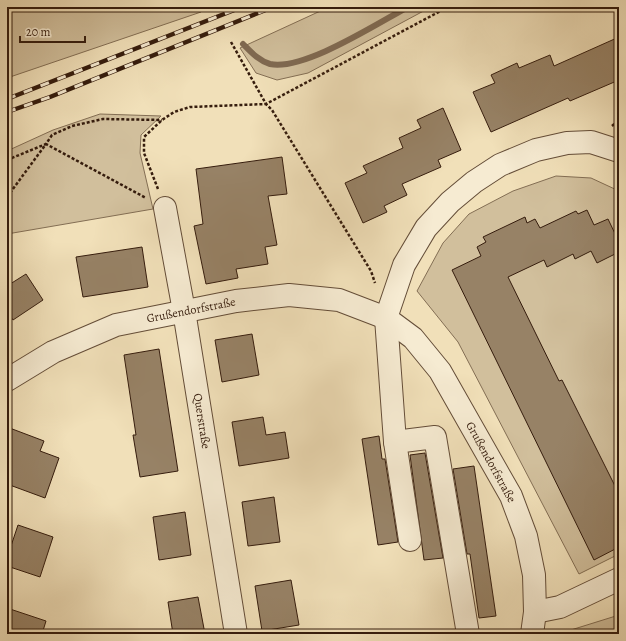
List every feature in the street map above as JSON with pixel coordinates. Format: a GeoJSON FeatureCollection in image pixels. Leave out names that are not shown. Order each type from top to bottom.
{"type":"FeatureCollection","features":[{"type":"Feature","properties":{"kind":"street"},"geometry":{"type":"LineString","coordinates":[[410,540],[395,442],[386,318],[404,265],[426,228],[450,202],[474,182],[500,165],[536,150],[567,143],[591,142],[619,151]]}},
{"type":"Feature","properties":{"kind":"street","name":"Querstraße"},"geometry":{"type":"LineString","coordinates":[[165,208],[184,311],[236,634]]}},
{"type":"Feature","properties":{"kind":"street","name":"Grußendorfstraße"},"geometry":{"type":"LineString","coordinates":[[7,380],[53,352],[116,325],[236,302],[289,295],[339,300],[386,318],[413,338],[440,371],[511,496],[526,536],[534,575],[535,612],[532,634]]}},
{"type":"Feature","properties":{"kind":"street"},"geometry":{"type":"LineString","coordinates":[[395,442],[436,437],[468,634]]}},
{"type":"Feature","properties":{"kind":"street"},"geometry":{"type":"LineString","coordinates":[[535,612],[560,607],[619,580]]}},
{"type":"Feature","properties":{"kind":"path"},"geometry":{"type":"LineString","coordinates":[[165,208],[144,153],[144,137],[162,120],[174,112],[190,107],[266,104],[448,7]]}},
{"type":"Feature","properties":{"kind":"path"},"geometry":{"type":"LineString","coordinates":[[231,42],[266,104],[272,110],[371,271],[375,284]]}},
{"type":"Feature","properties":{"kind":"path"},"geometry":{"type":"LineString","coordinates":[[7,197],[52,136],[72,126],[104,119],[162,120]]}},
{"type":"Feature","properties":{"kind":"path"},"geometry":{"type":"LineString","coordinates":[[7,160],[46,144]]}},
{"type":"Feature","properties":{"kind":"path"},"geometry":{"type":"LineString","coordinates":[[46,144],[165,208]]}},
{"type":"Feature","properties":{"kind":"shaded area"},"geometry":{"type":"Polygon","coordinates":[[[7,7],[198,7],[201,12],[7,78],[7,7]]]}},
{"type":"Feature","properties":{"kind":"shaded area"},"geometry":{"type":"Polygon","coordinates":[[[329,7],[431,7],[308,73],[277,80],[256,73],[240,48],[329,7]]]}},
{"type":"Feature","properties":{"kind":"shaded area"},"geometry":{"type":"Polygon","coordinates":[[[100,114],[161,116],[141,135],[140,153],[153,209],[7,234],[7,151],[53,130],[100,114]]]}},
{"type":"Feature","properties":{"kind":"shaded area"},"geometry":{"type":"Polygon","coordinates":[[[556,176],[591,178],[619,191],[619,554],[579,574],[458,342],[417,291],[443,243],[469,214],[513,191],[556,176]]]}},
{"type":"Feature","properties":{"kind":"shaded area"},"geometry":{"type":"Polygon","coordinates":[[[619,615],[619,634],[558,634],[619,615]]]}},
{"type":"Feature","properties":{"kind":"building"},"geometry":{"type":"Polygon","coordinates":[[[619,37],[619,80],[570,101],[568,98],[491,132],[473,92],[495,83],[491,75],[517,63],[519,68],[550,55],[554,66],[619,37]]]}},
{"type":"Feature","properties":{"kind":"building"},"geometry":{"type":"Polygon","coordinates":[[[443,108],[461,150],[438,160],[441,167],[402,184],[407,195],[384,206],[387,212],[363,223],[345,183],[367,173],[363,166],[403,148],[399,138],[421,128],[417,120],[443,108]]]}},
{"type":"Feature","properties":{"kind":"building"},"geometry":{"type":"Polygon","coordinates":[[[282,157],[287,194],[268,196],[277,245],[265,247],[268,264],[236,269],[238,278],[206,284],[194,226],[203,224],[196,169],[282,157]]]}},
{"type":"Feature","properties":{"kind":"building"},"geometry":{"type":"Polygon","coordinates":[[[587,210],[594,225],[608,219],[619,242],[619,252],[597,263],[591,251],[575,259],[573,254],[547,267],[544,260],[508,277],[559,381],[562,380],[619,494],[619,547],[594,560],[452,270],[481,256],[477,247],[486,242],[483,237],[525,217],[527,223],[535,219],[540,228],[576,211],[578,214],[587,210]]]}},
{"type":"Feature","properties":{"kind":"building"},"geometry":{"type":"Polygon","coordinates":[[[142,247],[148,287],[83,297],[76,257],[142,247]]]}},
{"type":"Feature","properties":{"kind":"building"},"geometry":{"type":"Polygon","coordinates":[[[26,274],[43,300],[13,320],[7,311],[7,286],[26,274]]]}},
{"type":"Feature","properties":{"kind":"building"},"geometry":{"type":"Polygon","coordinates":[[[252,334],[259,375],[222,382],[215,340],[252,334]]]}},
{"type":"Feature","properties":{"kind":"building"},"geometry":{"type":"Polygon","coordinates":[[[159,349],[178,471],[140,477],[133,435],[136,435],[124,355],[159,349]]]}},
{"type":"Feature","properties":{"kind":"building"},"geometry":{"type":"Polygon","coordinates":[[[263,417],[266,435],[285,432],[289,458],[239,466],[232,422],[263,417]]]}},
{"type":"Feature","properties":{"kind":"building"},"geometry":{"type":"Polygon","coordinates":[[[7,427],[44,441],[40,451],[59,458],[45,498],[7,484],[7,427]]]}},
{"type":"Feature","properties":{"kind":"building"},"geometry":{"type":"Polygon","coordinates":[[[379,436],[382,459],[385,459],[398,542],[378,545],[362,439],[379,436]]]}},
{"type":"Feature","properties":{"kind":"building"},"geometry":{"type":"Polygon","coordinates":[[[425,453],[443,558],[424,560],[410,455],[425,453]]]}},
{"type":"Feature","properties":{"kind":"building"},"geometry":{"type":"Polygon","coordinates":[[[474,466],[496,616],[479,618],[470,554],[467,554],[453,469],[474,466]]]}},
{"type":"Feature","properties":{"kind":"building"},"geometry":{"type":"Polygon","coordinates":[[[274,497],[280,542],[248,546],[242,502],[274,497]]]}},
{"type":"Feature","properties":{"kind":"building"},"geometry":{"type":"Polygon","coordinates":[[[185,512],[191,555],[159,560],[153,517],[185,512]]]}},
{"type":"Feature","properties":{"kind":"building"},"geometry":{"type":"Polygon","coordinates":[[[18,525],[53,537],[40,577],[7,566],[7,558],[18,525]]]}},
{"type":"Feature","properties":{"kind":"building"},"geometry":{"type":"Polygon","coordinates":[[[291,580],[299,625],[262,631],[255,586],[291,580]]]}},
{"type":"Feature","properties":{"kind":"building"},"geometry":{"type":"Polygon","coordinates":[[[198,597],[205,634],[173,634],[168,602],[198,597]]]}},
{"type":"Feature","properties":{"kind":"building"},"geometry":{"type":"Polygon","coordinates":[[[7,608],[46,621],[42,634],[7,634],[7,608]]]}},
{"type":"Feature","properties":{"kind":"waterway"},"geometry":{"type":"LineString","coordinates":[[243,44],[255,56],[266,63],[284,64],[320,54],[408,7]]}},
{"type":"Feature","properties":{"kind":"railway"},"geometry":{"type":"LineString","coordinates":[[7,99],[242,7]]}},
{"type":"Feature","properties":{"kind":"railway"},"geometry":{"type":"LineString","coordinates":[[7,112],[50,97],[273,7]]}}]}
